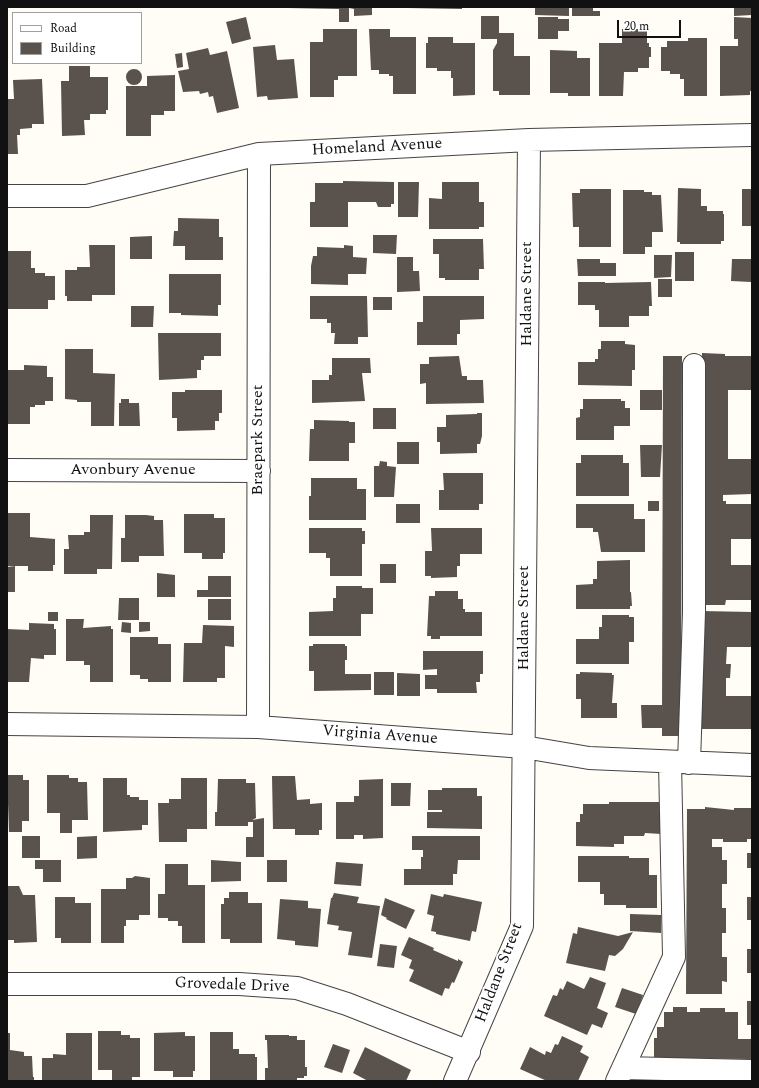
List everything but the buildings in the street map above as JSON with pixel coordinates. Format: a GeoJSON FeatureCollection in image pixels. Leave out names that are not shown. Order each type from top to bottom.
{"type":"FeatureCollection","features":[{"type":"Feature","properties":{"kind":"street","name":"Homeland Avenue"},"geometry":{"type":"LineString","coordinates":[[7,196],[87,196],[259,154],[529,140],[752,135]]}},
{"type":"Feature","properties":{"kind":"street","name":"Haldane Street"},"geometry":{"type":"LineString","coordinates":[[455,1081],[522,926],[529,140]]}},
{"type":"Feature","properties":{"kind":"street","name":"Braepark Street"},"geometry":{"type":"LineString","coordinates":[[258,727],[259,154]]}},
{"type":"Feature","properties":{"kind":"street"},"geometry":{"type":"LineString","coordinates":[[694,365],[694,612],[680,762],[674,957],[620,1075],[752,1071]]}},
{"type":"Feature","properties":{"kind":"street","name":"Avonbury Avenue"},"geometry":{"type":"LineString","coordinates":[[7,470],[259,471]]}},
{"type":"Feature","properties":{"kind":"street","name":"Virginia Avenue"},"geometry":{"type":"LineString","coordinates":[[7,724],[258,727],[524,747],[589,758],[752,765]]}},
{"type":"Feature","properties":{"kind":"street","name":"Grovedale Drive"},"geometry":{"type":"LineString","coordinates":[[7,984],[239,984],[297,988],[347,1004],[468,1052]]}}]}
